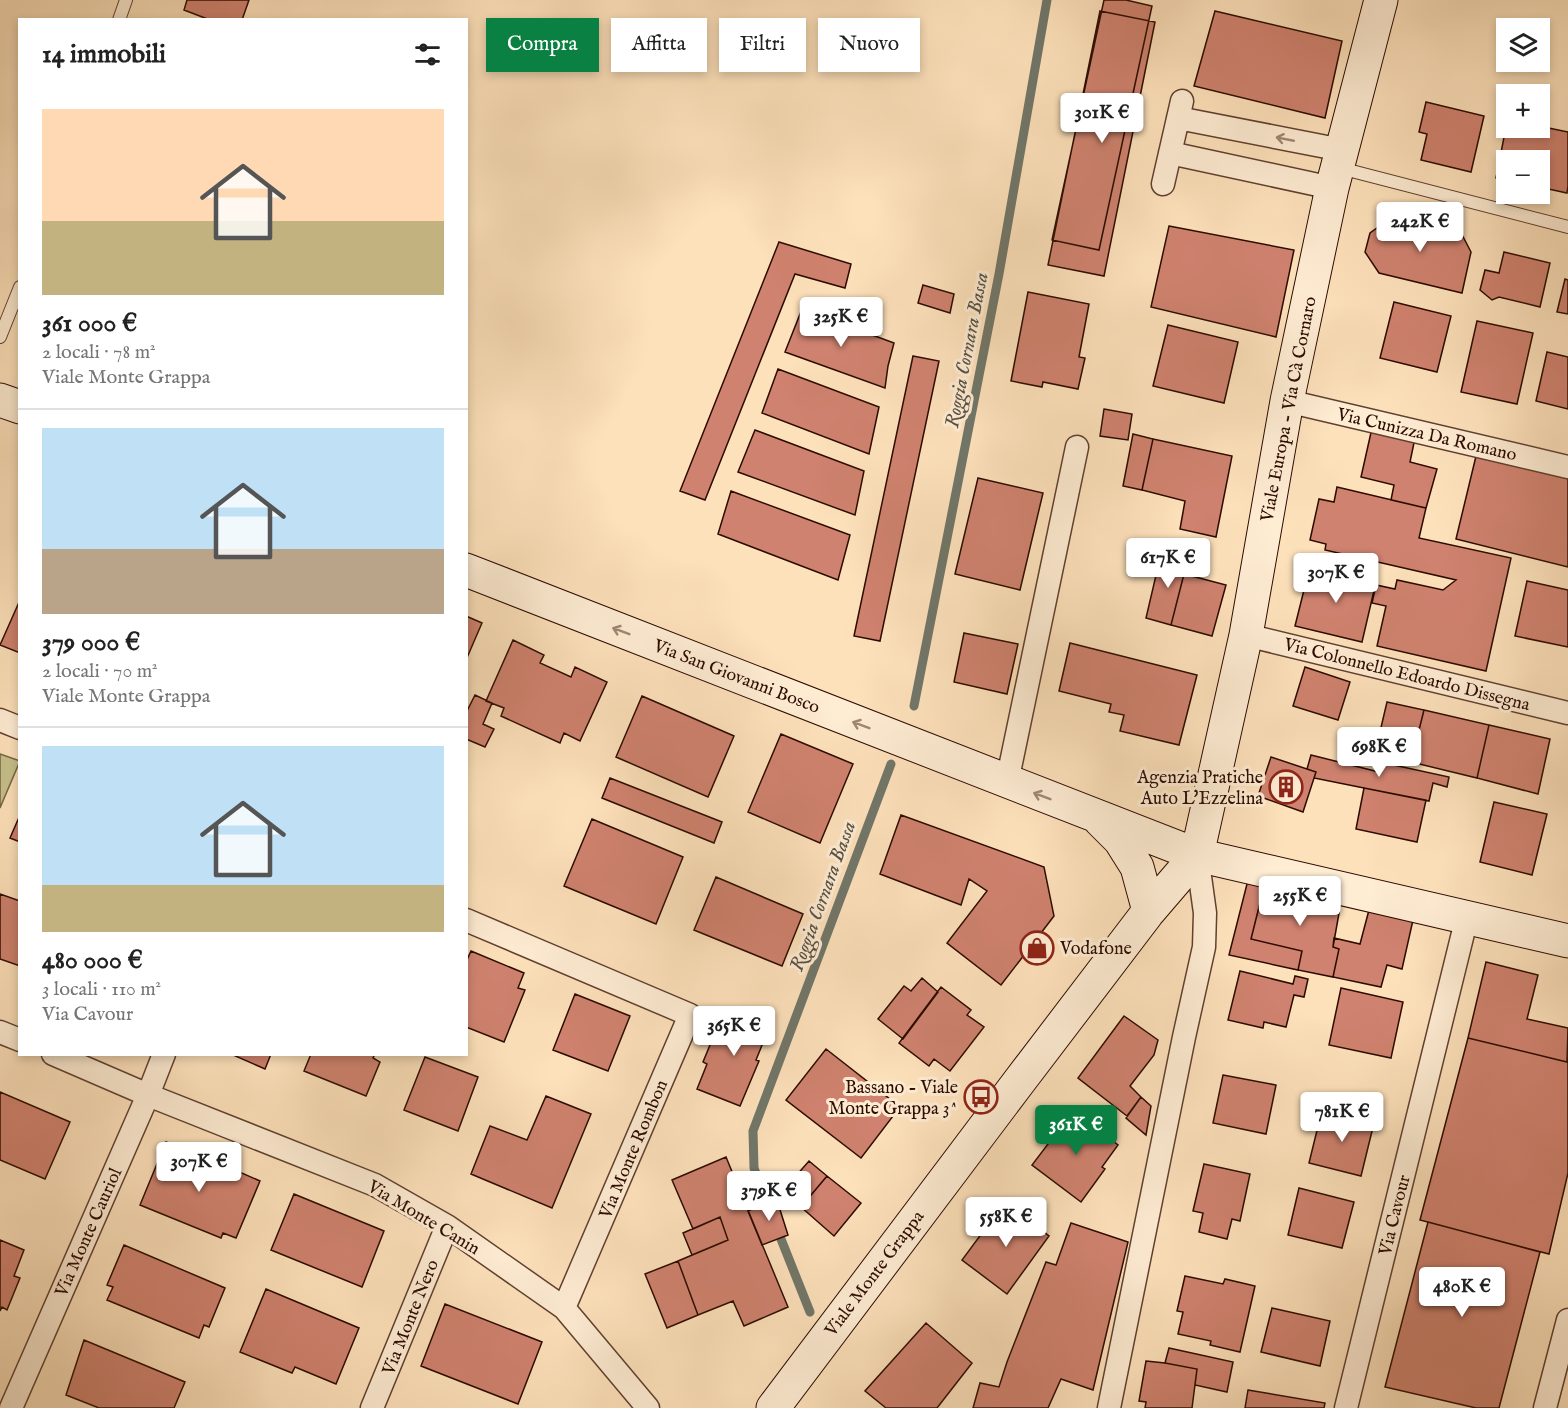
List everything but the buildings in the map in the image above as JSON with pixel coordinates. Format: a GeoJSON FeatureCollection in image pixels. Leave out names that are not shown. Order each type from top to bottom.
{"type":"FeatureCollection","features":[{"type":"Feature","properties":{"kind":"street","name":"Viale Europa - Via Cà Cornaro"},"geometry":{"type":"LineString","coordinates":[[1197,855],[1246,635],[1287,401],[1338,169],[1381,0]]}},
{"type":"Feature","properties":{"kind":"street"},"geometry":{"type":"LineString","coordinates":[[1163,184],[1180,110],[1338,169]]}},
{"type":"Feature","properties":{"kind":"street"},"geometry":{"type":"LineString","coordinates":[[1170,153],[1338,169]]}},
{"type":"Feature","properties":{"kind":"street"},"geometry":{"type":"LineString","coordinates":[[0,399],[18,405]]}},
{"type":"Feature","properties":{"kind":"street","name":"Via Cunizza Da Romano"},"geometry":{"type":"LineString","coordinates":[[1287,401],[1568,467]]}},
{"type":"Feature","properties":{"kind":"street"},"geometry":{"type":"LineString","coordinates":[[1007,782],[1077,447]]}},
{"type":"Feature","properties":{"kind":"street","name":"Via San Giovanni Bosco"},"geometry":{"type":"LineString","coordinates":[[468,571],[1197,855],[1568,941]]}},
{"type":"Feature","properties":{"kind":"street","name":"Via Colonnello Edoardo Dissegna"},"geometry":{"type":"LineString","coordinates":[[1246,635],[1568,713]]}},
{"type":"Feature","properties":{"kind":"street"},"geometry":{"type":"LineString","coordinates":[[0,720],[18,727]]}},
{"type":"Feature","properties":{"kind":"street","name":"Via San Giovanni Bosco"},"geometry":{"type":"LineString","coordinates":[[1097,817],[1120,840],[1137,867],[1149,911]]}},
{"type":"Feature","properties":{"kind":"street"},"geometry":{"type":"LineString","coordinates":[[1108,1408],[1204,947],[1205,913],[1197,855]]}},
{"type":"Feature","properties":{"kind":"street","name":"Viale Monte Grappa"},"geometry":{"type":"LineString","coordinates":[[773,1408],[1149,911],[1197,855]]}},
{"type":"Feature","properties":{"kind":"street","name":"Via Cavour"},"geometry":{"type":"LineString","coordinates":[[1346,1408],[1467,916]]}},
{"type":"Feature","properties":{"kind":"street","name":"Via Monte Rombon"},"geometry":{"type":"LineString","coordinates":[[468,921],[690,1015],[564,1308]]}},
{"type":"Feature","properties":{"kind":"street"},"geometry":{"type":"LineString","coordinates":[[0,1032],[18,1039]]}},
{"type":"Feature","properties":{"kind":"street","name":"Via Monte Canin"},"geometry":{"type":"LineString","coordinates":[[58,1056],[148,1095],[375,1185],[447,1226],[564,1308],[648,1408]]}},
{"type":"Feature","properties":{"kind":"street","name":"Via Monte Cauriol"},"geometry":{"type":"LineString","coordinates":[[11,1408],[163,1056]]}},
{"type":"Feature","properties":{"kind":"street","name":"Via Monte Nero"},"geometry":{"type":"LineString","coordinates":[[372,1408],[447,1226]]}},
{"type":"Feature","properties":{"kind":"street"},"geometry":{"type":"LineString","coordinates":[[1545,1408],[1568,1320]]}},
{"type":"Feature","properties":{"kind":"lane"},"geometry":{"type":"LineString","coordinates":[[120,18],[126,0]]}},
{"type":"Feature","properties":{"kind":"lane"},"geometry":{"type":"LineString","coordinates":[[1338,169],[1568,227]]}},
{"type":"Feature","properties":{"kind":"lane"},"geometry":{"type":"LineString","coordinates":[[0,337],[18,292]]}},
{"type":"Feature","properties":{"kind":"shaded area"},"geometry":{"type":"Polygon","coordinates":[[[0,754],[18,760],[18,766],[0,808],[0,754]]]}},
{"type":"Feature","properties":{"kind":"waterway","name":"Roggia Cornara Bassa"},"geometry":{"type":"LineString","coordinates":[[914,706],[999,274],[1047,0]]}},
{"type":"Feature","properties":{"kind":"waterway","name":"Roggia Cornara Bassa"},"geometry":{"type":"LineString","coordinates":[[771,1213],[754,1168],[753,1131],[891,764]]}},
{"type":"Feature","properties":{"kind":"waterway","name":"Roggia Cornara Bassa"},"geometry":{"type":"LineString","coordinates":[[777,1229],[810,1312]]}},
{"type":"Feature","properties":{"kind":"place","name":"Agenzia Pratiche Auto L'Ezzelina"},"geometry":{"type":"Point","coordinates":[1286,787]}},
{"type":"Feature","properties":{"kind":"place","name":"Vodafone"},"geometry":{"type":"Point","coordinates":[1037,948]}},
{"type":"Feature","properties":{"kind":"place","name":"Bassano - Viale Monte Grappa 3^"},"geometry":{"type":"Point","coordinates":[981,1097]}}]}
